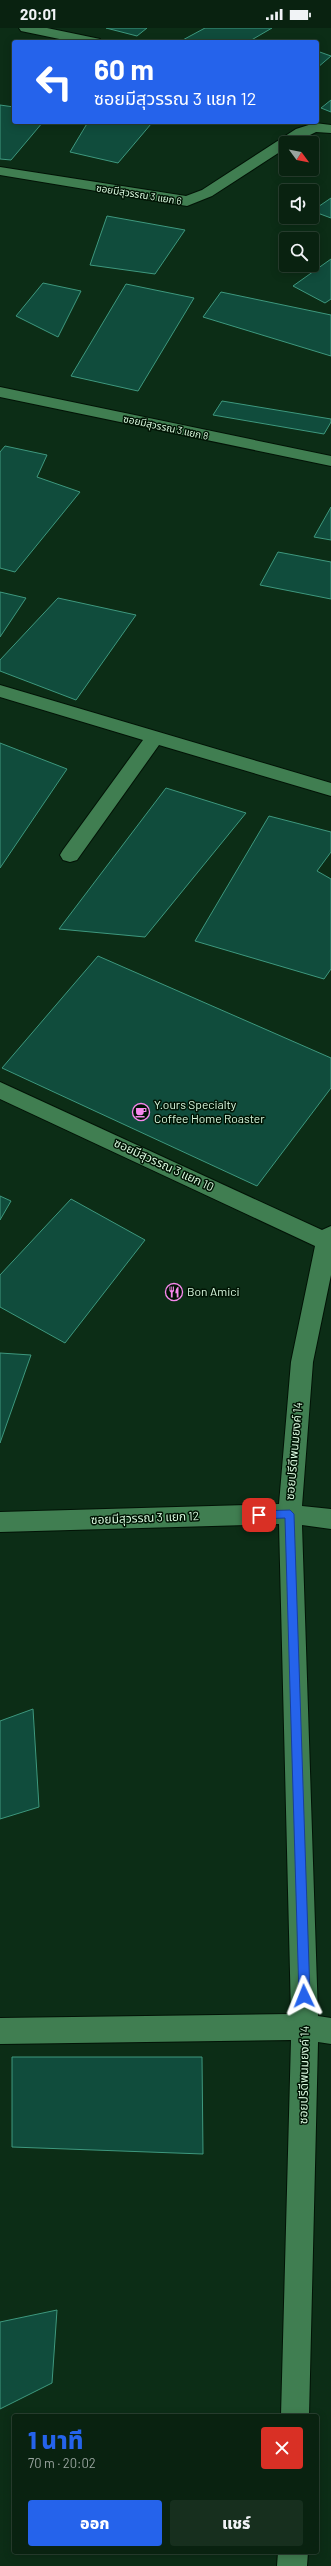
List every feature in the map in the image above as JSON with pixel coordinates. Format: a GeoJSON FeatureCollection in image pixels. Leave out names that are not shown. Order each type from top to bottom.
{"type":"FeatureCollection","features":[{"type":"Feature","properties":{"kind":"street"},"geometry":{"type":"LineString","coordinates":[[26,28],[85,40]]}},
{"type":"Feature","properties":{"kind":"street","name":"ซอยมีสุวรรณ 3 แยก 6"},"geometry":{"type":"LineString","coordinates":[[0,171],[160,198],[187,201],[208,193],[301,132],[315,127],[331,129]]}},
{"type":"Feature","properties":{"kind":"street","name":"ซอยมีสุวรรณ 3 แยก 8"},"geometry":{"type":"LineString","coordinates":[[0,392],[331,461]]}},
{"type":"Feature","properties":{"kind":"street"},"geometry":{"type":"LineString","coordinates":[[0,691],[331,790]]}},
{"type":"Feature","properties":{"kind":"street"},"geometry":{"type":"LineString","coordinates":[[70,855],[154,738]]}},
{"type":"Feature","properties":{"kind":"street","name":"ซอยมีสุวรรณ 3 แยก 10"},"geometry":{"type":"LineString","coordinates":[[0,1090],[329,1238]]}},
{"type":"Feature","properties":{"kind":"street","name":"ซอยปรีดีพนมยงค์ 14"},"geometry":{"type":"LineString","coordinates":[[295,2414],[305,2027],[290,1514],[302,1362],[329,1238]]}},
{"type":"Feature","properties":{"kind":"street","name":"ซอยมีสุวรรณ 3 แยก 12"},"geometry":{"type":"LineString","coordinates":[[0,1522],[290,1514],[331,1519]]}},
{"type":"Feature","properties":{"kind":"street"},"geometry":{"type":"LineString","coordinates":[[0,2031],[305,2027],[331,2031]]}},
{"type":"Feature","properties":{"kind":"street"},"geometry":{"type":"LineString","coordinates":[[292,2566],[293,2554]]}},
{"type":"Feature","properties":{"kind":"building"},"geometry":{"type":"Polygon","coordinates":[[[106,28],[147,28],[137,36],[106,28]]]}},
{"type":"Feature","properties":{"kind":"building"},"geometry":{"type":"Polygon","coordinates":[[[205,28],[272,28],[251,40],[183,40],[205,28]]]}},
{"type":"Feature","properties":{"kind":"building"},"geometry":{"type":"Polygon","coordinates":[[[319,52],[331,56],[319,66],[319,52]]]}},
{"type":"Feature","properties":{"kind":"building"},"geometry":{"type":"Polygon","coordinates":[[[331,100],[331,112],[321,108],[331,100]]]}},
{"type":"Feature","properties":{"kind":"building"},"geometry":{"type":"Polygon","coordinates":[[[0,105],[12,107],[12,124],[41,124],[11,160],[0,159],[0,105]]]}},
{"type":"Feature","properties":{"kind":"building"},"geometry":{"type":"Polygon","coordinates":[[[87,124],[151,124],[118,163],[70,152],[87,124]]]}},
{"type":"Feature","properties":{"kind":"building"},"geometry":{"type":"Polygon","coordinates":[[[331,198],[331,218],[319,214],[319,206],[331,198]]]}},
{"type":"Feature","properties":{"kind":"building"},"geometry":{"type":"Polygon","coordinates":[[[107,216],[185,230],[155,274],[90,265],[107,216]]]}},
{"type":"Feature","properties":{"kind":"building"},"geometry":{"type":"Polygon","coordinates":[[[331,259],[331,299],[325,303],[293,286],[313,272],[319,272],[319,268],[331,259]]]}},
{"type":"Feature","properties":{"kind":"building"},"geometry":{"type":"Polygon","coordinates":[[[43,283],[81,291],[58,337],[16,316],[43,283]]]}},
{"type":"Feature","properties":{"kind":"building"},"geometry":{"type":"Polygon","coordinates":[[[126,284],[194,298],[138,391],[71,376],[126,284]]]}},
{"type":"Feature","properties":{"kind":"building"},"geometry":{"type":"Polygon","coordinates":[[[221,292],[331,315],[331,356],[203,317],[221,292]]]}},
{"type":"Feature","properties":{"kind":"building"},"geometry":{"type":"Polygon","coordinates":[[[222,401],[331,419],[331,422],[324,434],[213,415],[222,401]]]}},
{"type":"Feature","properties":{"kind":"building"},"geometry":{"type":"Polygon","coordinates":[[[5,446],[47,455],[37,477],[80,492],[15,572],[0,568],[0,452],[5,446]]]}},
{"type":"Feature","properties":{"kind":"building"},"geometry":{"type":"Polygon","coordinates":[[[331,507],[331,540],[314,537],[331,507]]]}},
{"type":"Feature","properties":{"kind":"building"},"geometry":{"type":"Polygon","coordinates":[[[278,552],[331,562],[331,599],[260,585],[278,552]]]}},
{"type":"Feature","properties":{"kind":"building"},"geometry":{"type":"Polygon","coordinates":[[[0,592],[26,598],[0,637],[0,592]]]}},
{"type":"Feature","properties":{"kind":"building"},"geometry":{"type":"Polygon","coordinates":[[[58,598],[136,615],[76,700],[0,671],[0,660],[58,598]]]}},
{"type":"Feature","properties":{"kind":"building"},"geometry":{"type":"Polygon","coordinates":[[[0,743],[67,769],[0,868],[0,743]]]}},
{"type":"Feature","properties":{"kind":"building"},"geometry":{"type":"Polygon","coordinates":[[[166,788],[246,813],[145,937],[59,929],[166,788]]]}},
{"type":"Feature","properties":{"kind":"building"},"geometry":{"type":"Polygon","coordinates":[[[269,816],[331,832],[331,852],[317,871],[331,879],[331,969],[324,979],[195,941],[269,816]]]}},
{"type":"Feature","properties":{"kind":"building"},"geometry":{"type":"Polygon","coordinates":[[[98,956],[331,1058],[331,1088],[257,1186],[2,1068],[98,956]]]}},
{"type":"Feature","properties":{"kind":"building"},"geometry":{"type":"Polygon","coordinates":[[[0,1196],[11,1201],[0,1220],[0,1196]]]}},
{"type":"Feature","properties":{"kind":"building"},"geometry":{"type":"Polygon","coordinates":[[[71,1199],[145,1240],[65,1343],[0,1307],[0,1275],[71,1199]]]}},
{"type":"Feature","properties":{"kind":"building"},"geometry":{"type":"Polygon","coordinates":[[[0,1353],[31,1355],[0,1443],[0,1353]]]}},
{"type":"Feature","properties":{"kind":"building"},"geometry":{"type":"Polygon","coordinates":[[[33,1709],[39,1807],[0,1819],[0,1721],[33,1709]]]}},
{"type":"Feature","properties":{"kind":"building"},"geometry":{"type":"Polygon","coordinates":[[[12,2057],[202,2057],[203,2154],[12,2147],[12,2057]]]}},
{"type":"Feature","properties":{"kind":"building"},"geometry":{"type":"Polygon","coordinates":[[[57,2310],[52,2383],[0,2409],[0,2322],[57,2310]]]}},
{"type":"Feature","properties":{"kind":"place","name":"Y.ours Specialty Coffee Home Roaster"},"geometry":{"type":"Point","coordinates":[141,1112]}},
{"type":"Feature","properties":{"kind":"place","name":"Bon Amici"},"geometry":{"type":"Point","coordinates":[174,1292]}},
{"type":"Feature","properties":{"kind":"route"},"geometry":{"type":"LineString","coordinates":[[259,1515],[290,1514],[304,1996]]}}]}
